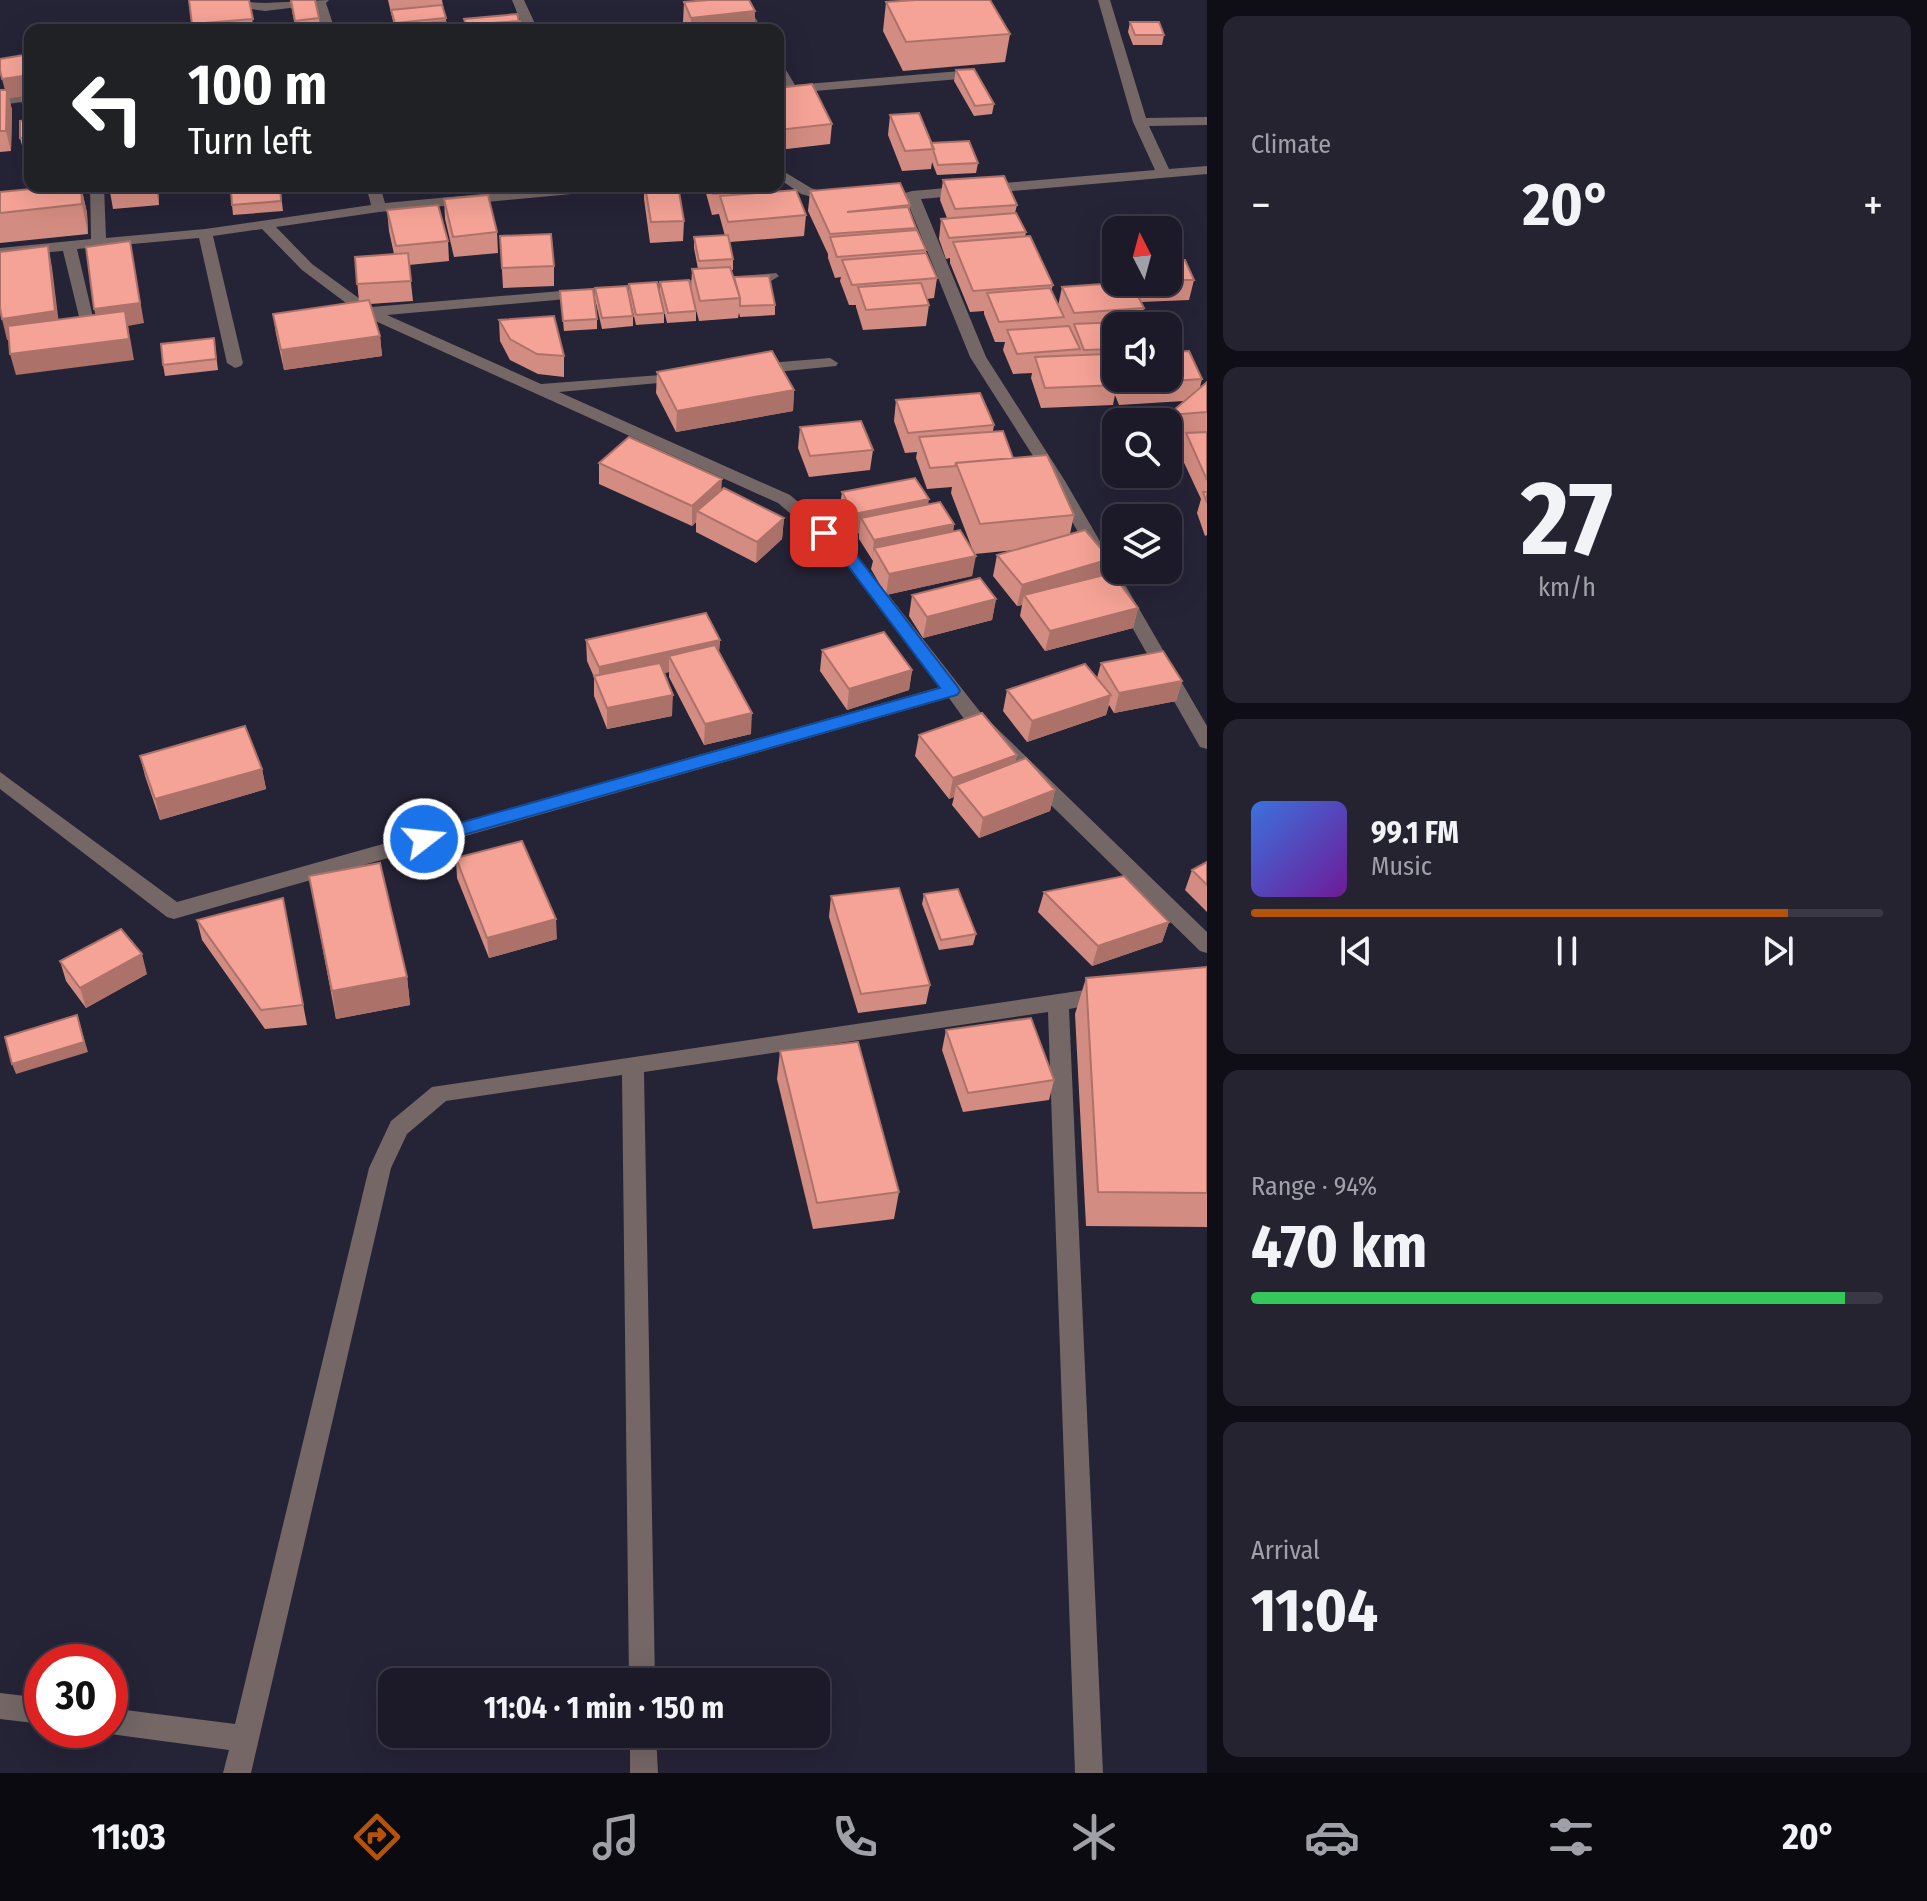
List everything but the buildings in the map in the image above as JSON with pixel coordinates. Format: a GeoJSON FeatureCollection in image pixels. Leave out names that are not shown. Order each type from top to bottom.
{"type":"FeatureCollection","features":[{"type":"Feature","properties":{"kind":"street"},"geometry":{"type":"LineString","coordinates":[[212,0],[265,7],[321,0],[327,24]]}},
{"type":"Feature","properties":{"kind":"street"},"geometry":{"type":"LineString","coordinates":[[518,0],[528,24]]}},
{"type":"Feature","properties":{"kind":"street"},"geometry":{"type":"LineString","coordinates":[[738,0],[752,24]]}},
{"type":"Feature","properties":{"kind":"street"},"geometry":{"type":"LineString","coordinates":[[1104,0],[1140,122],[1163,172]]}},
{"type":"Feature","properties":{"kind":"street"},"geometry":{"type":"LineString","coordinates":[[784,90],[960,75]]}},
{"type":"Feature","properties":{"kind":"street"},"geometry":{"type":"LineString","coordinates":[[0,101],[24,98]]}},
{"type":"Feature","properties":{"kind":"street"},"geometry":{"type":"LineString","coordinates":[[1140,122],[1207,121]]}},
{"type":"Feature","properties":{"kind":"street"},"geometry":{"type":"LineString","coordinates":[[881,199],[1207,170]]}},
{"type":"Feature","properties":{"kind":"street"},"geometry":{"type":"LineString","coordinates":[[784,176],[806,191],[854,202]]}},
{"type":"Feature","properties":{"kind":"street"},"geometry":{"type":"LineString","coordinates":[[97,192],[99,243]]}},
{"type":"Feature","properties":{"kind":"street"},"geometry":{"type":"LineString","coordinates":[[375,192],[379,208]]}},
{"type":"Feature","properties":{"kind":"street"},"geometry":{"type":"LineString","coordinates":[[0,252],[205,233],[379,208],[552,192]]}},
{"type":"Feature","properties":{"kind":"street"},"geometry":{"type":"LineString","coordinates":[[912,195],[978,357],[1057,481],[1207,742]]}},
{"type":"Feature","properties":{"kind":"street"},"geometry":{"type":"LineString","coordinates":[[265,224],[307,267],[367,312],[784,499],[844,550],[974,718],[1207,945]]}},
{"type":"Feature","properties":{"kind":"street"},"geometry":{"type":"LineString","coordinates":[[205,233],[235,363]]}},
{"type":"Feature","properties":{"kind":"street"},"geometry":{"type":"LineString","coordinates":[[69,246],[89,334]]}},
{"type":"Feature","properties":{"kind":"street"},"geometry":{"type":"LineString","coordinates":[[367,312],[771,276]]}},
{"type":"Feature","properties":{"kind":"street"},"geometry":{"type":"LineString","coordinates":[[736,371],[830,363]]}},
{"type":"Feature","properties":{"kind":"street"},"geometry":{"type":"LineString","coordinates":[[534,389],[705,374]]}},
{"type":"Feature","properties":{"kind":"street"},"geometry":{"type":"LineString","coordinates":[[2,786],[174,911],[951,691]]}},
{"type":"Feature","properties":{"kind":"street"},"geometry":{"type":"LineString","coordinates":[[237,1773],[380,1168],[399,1128],[440,1093],[1058,1004],[1133,989]]}},
{"type":"Feature","properties":{"kind":"street"},"geometry":{"type":"LineString","coordinates":[[1058,1004],[1089,1773]]}},
{"type":"Feature","properties":{"kind":"street"},"geometry":{"type":"LineString","coordinates":[[633,1066],[642,1668]]}},
{"type":"Feature","properties":{"kind":"street"},"geometry":{"type":"LineString","coordinates":[[0,1706],[24,1709]]}},
{"type":"Feature","properties":{"kind":"street"},"geometry":{"type":"LineString","coordinates":[[128,1723],[244,1739]]}},
{"type":"Feature","properties":{"kind":"street"},"geometry":{"type":"LineString","coordinates":[[643,1748],[644,1773]]}},
{"type":"Feature","properties":{"kind":"route"},"geometry":{"type":"LineString","coordinates":[[424,839],[951,691],[844,550],[824,533]]}}]}
